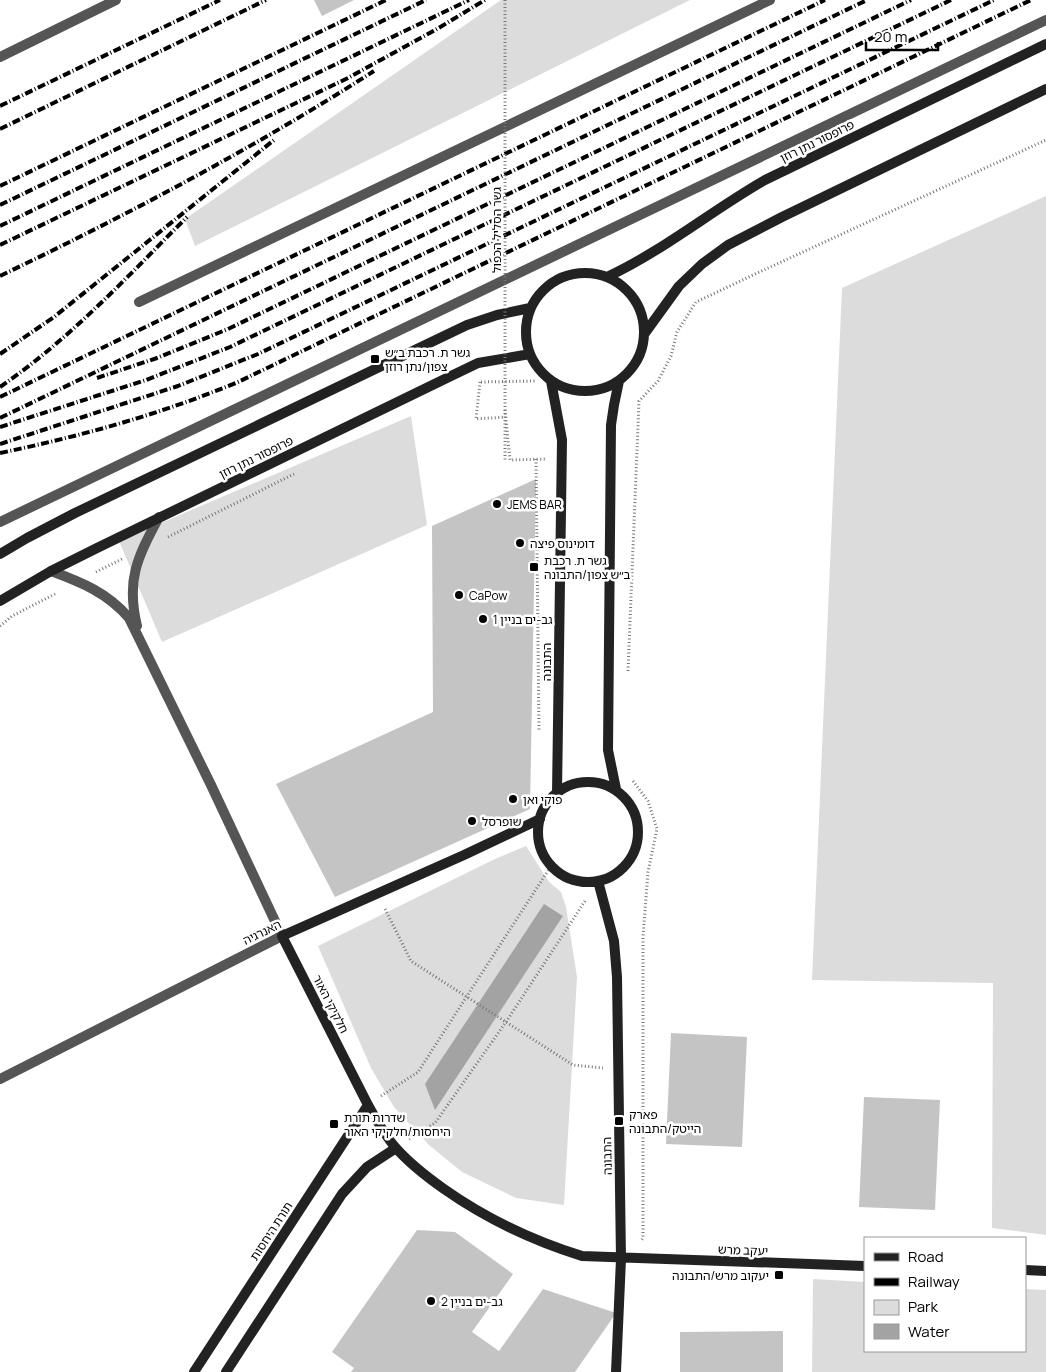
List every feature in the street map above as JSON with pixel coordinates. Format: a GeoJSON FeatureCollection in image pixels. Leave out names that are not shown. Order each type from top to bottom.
{"type":"FeatureCollection","features":[{"type":"Feature","properties":{"kind":"street"},"geometry":{"type":"LineString","coordinates":[[0,57],[116,0]]}},
{"type":"Feature","properties":{"kind":"street"},"geometry":{"type":"LineString","coordinates":[[139,302],[770,0]]}},
{"type":"Feature","properties":{"kind":"street"},"geometry":{"type":"LineString","coordinates":[[0,522],[1046,20]]}},
{"type":"Feature","properties":{"kind":"street","name":"פרופסור נתן רוזן"},"geometry":{"type":"LineString","coordinates":[[609,276],[661,248],[730,200],[765,180],[1046,44]]}},
{"type":"Feature","properties":{"kind":"street"},"geometry":{"type":"LineString","coordinates":[[645,333],[679,286],[702,264],[728,245],[799,208],[1046,89]]}},
{"type":"Feature","properties":{"kind":"street"},"geometry":{"type":"LineString","coordinates":[[591,272],[609,276],[624,286],[636,300],[643,315],[644,344],[629,373],[619,381],[603,389],[592,391],[577,391],[563,388],[551,381],[538,369],[530,354],[526,339],[526,323],[530,308],[540,292],[555,280],[572,273],[591,272]]}},
{"type":"Feature","properties":{"kind":"street"},"geometry":{"type":"LineString","coordinates":[[0,554],[75,513],[467,325],[497,315],[530,308]]}},
{"type":"Feature","properties":{"kind":"street","name":"פרופסור נתן רוזן"},"geometry":{"type":"LineString","coordinates":[[0,601],[51,571],[478,364],[530,354]]}},
{"type":"Feature","properties":{"kind":"street","name":"התבונה"},"geometry":{"type":"LineString","coordinates":[[551,381],[562,440],[556,793]]}},
{"type":"Feature","properties":{"kind":"street"},"geometry":{"type":"LineString","coordinates":[[616,789],[608,750],[608,707],[612,425],[619,381]]}},
{"type":"Feature","properties":{"kind":"street","name":"חלקיקי האור"},"geometry":{"type":"LineString","coordinates":[[140,637],[134,612],[132,591],[135,570],[142,550],[159,518]]}},
{"type":"Feature","properties":{"kind":"street","name":"חלקיקי האור"},"geometry":{"type":"LineString","coordinates":[[51,571],[79,581],[100,592],[118,604],[129,618],[140,637],[282,936],[368,1105],[396,1148],[426,1177],[466,1205],[511,1230],[547,1245],[582,1256],[621,1259]]}},
{"type":"Feature","properties":{"kind":"street"},"geometry":{"type":"LineString","coordinates":[[586,782],[601,783],[616,789],[632,806],[637,817],[639,834],[636,851],[627,866],[613,876],[598,881],[580,882],[564,877],[551,866],[542,852],[538,835],[540,819],[546,805],[556,793],[570,785],[586,782]]}},
{"type":"Feature","properties":{"kind":"street","name":"האנרגיה"},"geometry":{"type":"LineString","coordinates":[[0,1079],[282,936],[540,819]]}},
{"type":"Feature","properties":{"kind":"street","name":"התבונה"},"geometry":{"type":"LineString","coordinates":[[598,881],[614,941],[618,977],[621,1259],[616,1372]]}},
{"type":"Feature","properties":{"kind":"street","name":"תורת היחסות"},"geometry":{"type":"LineString","coordinates":[[194,1372],[368,1105]]}},
{"type":"Feature","properties":{"kind":"street"},"geometry":{"type":"LineString","coordinates":[[226,1372],[342,1194],[367,1167],[396,1148]]}},
{"type":"Feature","properties":{"kind":"street","name":"יעקב מרש"},"geometry":{"type":"LineString","coordinates":[[621,1259],[864,1266]]}},
{"type":"Feature","properties":{"kind":"street"},"geometry":{"type":"LineString","coordinates":[[1026,1270],[1046,1271]]}},
{"type":"Feature","properties":{"kind":"path","name":"גשר הסליל הכפול"},"geometry":{"type":"LineString","coordinates":[[505,0],[505,460]]}},
{"type":"Feature","properties":{"kind":"path"},"geometry":{"type":"LineString","coordinates":[[628,679],[639,401],[658,381],[671,356],[677,332],[696,302],[1046,140]]}},
{"type":"Feature","properties":{"kind":"path"},"geometry":{"type":"LineString","coordinates":[[472,386],[480,382],[551,381]]}},
{"type":"Feature","properties":{"kind":"path"},"geometry":{"type":"LineString","coordinates":[[480,382],[476,419],[505,417]]}},
{"type":"Feature","properties":{"kind":"path"},"geometry":{"type":"LineString","coordinates":[[505,410],[510,460],[562,458]]}},
{"type":"Feature","properties":{"kind":"path"},"geometry":{"type":"LineString","coordinates":[[536,459],[539,733]]}},
{"type":"Feature","properties":{"kind":"path"},"geometry":{"type":"LineString","coordinates":[[0,626],[12,616],[79,581],[298,472]]}},
{"type":"Feature","properties":{"kind":"path"},"geometry":{"type":"LineString","coordinates":[[621,1259],[644,1238],[643,937],[648,872],[657,830],[648,801],[633,782],[630,774]]}},
{"type":"Feature","properties":{"kind":"path"},"geometry":{"type":"LineString","coordinates":[[368,1105],[418,1072],[551,866]]}},
{"type":"Feature","properties":{"kind":"path"},"geometry":{"type":"LineString","coordinates":[[396,1148],[435,1123],[506,1022],[598,881]]}},
{"type":"Feature","properties":{"kind":"path"},"geometry":{"type":"LineString","coordinates":[[377,894],[411,962],[573,1065],[619,1070]]}},
{"type":"Feature","properties":{"kind":"green space"},"geometry":{"type":"Polygon","coordinates":[[[501,0],[690,0],[195,246],[185,219],[501,0]]]}},
{"type":"Feature","properties":{"kind":"green space"},"geometry":{"type":"Polygon","coordinates":[[[1046,196],[1046,1235],[992,1228],[993,983],[812,980],[842,288],[1046,196]]]}},
{"type":"Feature","properties":{"kind":"green space"},"geometry":{"type":"Polygon","coordinates":[[[411,416],[427,525],[162,642],[119,541],[411,416]]]}},
{"type":"Feature","properties":{"kind":"green space"},"geometry":{"type":"Polygon","coordinates":[[[526,846],[549,882],[561,892],[566,907],[577,977],[564,1205],[516,1198],[462,1172],[429,1145],[394,1107],[371,1068],[318,946],[495,859],[526,846]]]}},
{"type":"Feature","properties":{"kind":"green space"},"geometry":{"type":"Polygon","coordinates":[[[813,1279],[864,1282],[864,1352],[1026,1352],[1026,1289],[1046,1290],[1046,1372],[812,1372],[813,1279]]]}},
{"type":"Feature","properties":{"kind":"water"},"geometry":{"type":"Polygon","coordinates":[[[544,904],[563,916],[435,1110],[425,1084],[544,904]]]}},
{"type":"Feature","properties":{"kind":"building"},"geometry":{"type":"Polygon","coordinates":[[[314,0],[354,0],[322,16],[314,0]]]}},
{"type":"Feature","properties":{"kind":"building","name":"גב-ים בניין 1"},"geometry":{"type":"Polygon","coordinates":[[[536,479],[530,809],[335,897],[276,784],[433,712],[432,526],[536,479]]]}},
{"type":"Feature","properties":{"kind":"building"},"geometry":{"type":"Polygon","coordinates":[[[671,1033],[747,1037],[742,1147],[666,1144],[671,1033]]]}},
{"type":"Feature","properties":{"kind":"building"},"geometry":{"type":"Polygon","coordinates":[[[864,1097],[940,1100],[935,1210],[859,1207],[864,1097]]]}},
{"type":"Feature","properties":{"kind":"building","name":"גב-ים בניין 2"},"geometry":{"type":"Polygon","coordinates":[[[417,1230],[455,1232],[513,1274],[472,1332],[499,1351],[543,1289],[616,1313],[575,1372],[351,1372],[354,1368],[332,1352],[417,1230]]]}},
{"type":"Feature","properties":{"kind":"building"},"geometry":{"type":"Polygon","coordinates":[[[783,1331],[783,1372],[680,1372],[680,1332],[783,1331]]]}},
{"type":"Feature","properties":{"kind":"railway"},"geometry":{"type":"LineString","coordinates":[[0,106],[220,0]]}},
{"type":"Feature","properties":{"kind":"railway"},"geometry":{"type":"LineString","coordinates":[[0,129],[266,0]]}},
{"type":"Feature","properties":{"kind":"railway"},"geometry":{"type":"LineString","coordinates":[[0,186],[386,0]]}},
{"type":"Feature","properties":{"kind":"railway"},"geometry":{"type":"LineString","coordinates":[[0,205],[426,0]]}},
{"type":"Feature","properties":{"kind":"railway"},"geometry":{"type":"LineString","coordinates":[[0,226],[469,0]]}},
{"type":"Feature","properties":{"kind":"railway"},"geometry":{"type":"LineString","coordinates":[[0,245],[348,78],[485,0]]}},
{"type":"Feature","properties":{"kind":"railway"},"geometry":{"type":"LineString","coordinates":[[0,397],[825,0]]}},
{"type":"Feature","properties":{"kind":"railway"},"geometry":{"type":"LineString","coordinates":[[0,418],[867,0]]}},
{"type":"Feature","properties":{"kind":"railway"},"geometry":{"type":"LineString","coordinates":[[97,378],[157,358],[228,329],[911,0]]}},
{"type":"Feature","properties":{"kind":"railway"},"geometry":{"type":"LineString","coordinates":[[0,427],[146,380],[230,347],[951,0]]}},
{"type":"Feature","properties":{"kind":"railway"},"geometry":{"type":"LineString","coordinates":[[0,444],[178,386],[258,354],[994,0]]}},
{"type":"Feature","properties":{"kind":"railway"},"geometry":{"type":"LineString","coordinates":[[0,453],[121,423],[209,394],[238,382],[1031,0]]}},
{"type":"Feature","properties":{"kind":"railway"},"geometry":{"type":"LineString","coordinates":[[0,276],[96,229],[190,179],[283,127],[374,71]]}},
{"type":"Feature","properties":{"kind":"railway"},"geometry":{"type":"LineString","coordinates":[[0,354],[54,317],[274,140]]}},
{"type":"Feature","properties":{"kind":"railway"},"geometry":{"type":"LineString","coordinates":[[0,387],[74,328],[187,217]]}},
{"type":"Feature","properties":{"kind":"place","name":"גשר ת. רכבת ב״ש צפון/נתן רוזן"},"geometry":{"type":"Point","coordinates":[375,359]}},
{"type":"Feature","properties":{"kind":"place","name":"JEMS BAR"},"geometry":{"type":"Point","coordinates":[497,504]}},
{"type":"Feature","properties":{"kind":"place","name":"דומינוס פיצה"},"geometry":{"type":"Point","coordinates":[520,543]}},
{"type":"Feature","properties":{"kind":"place","name":"גשר ת. רכבת ב״ש צפון/התבונה"},"geometry":{"type":"Point","coordinates":[534,567]}},
{"type":"Feature","properties":{"kind":"place","name":"CaPow"},"geometry":{"type":"Point","coordinates":[459,595]}},
{"type":"Feature","properties":{"kind":"place","name":"גב-ים בניין 1"},"geometry":{"type":"Point","coordinates":[483,619]}},
{"type":"Feature","properties":{"kind":"place","name":"פוקי ואן"},"geometry":{"type":"Point","coordinates":[513,799]}},
{"type":"Feature","properties":{"kind":"place","name":"שופרסל"},"geometry":{"type":"Point","coordinates":[472,821]}},
{"type":"Feature","properties":{"kind":"place","name":"פארק הייטק/התבונה"},"geometry":{"type":"Point","coordinates":[619,1121]}},
{"type":"Feature","properties":{"kind":"place","name":"שדרות תורת היחסות/חלקיקי האור"},"geometry":{"type":"Point","coordinates":[334,1124]}},
{"type":"Feature","properties":{"kind":"place","name":"יעקוב מרש/התבונה"},"geometry":{"type":"Point","coordinates":[779,1275]}},
{"type":"Feature","properties":{"kind":"place","name":"גב-ים בניין 2"},"geometry":{"type":"Point","coordinates":[431,1301]}}]}
